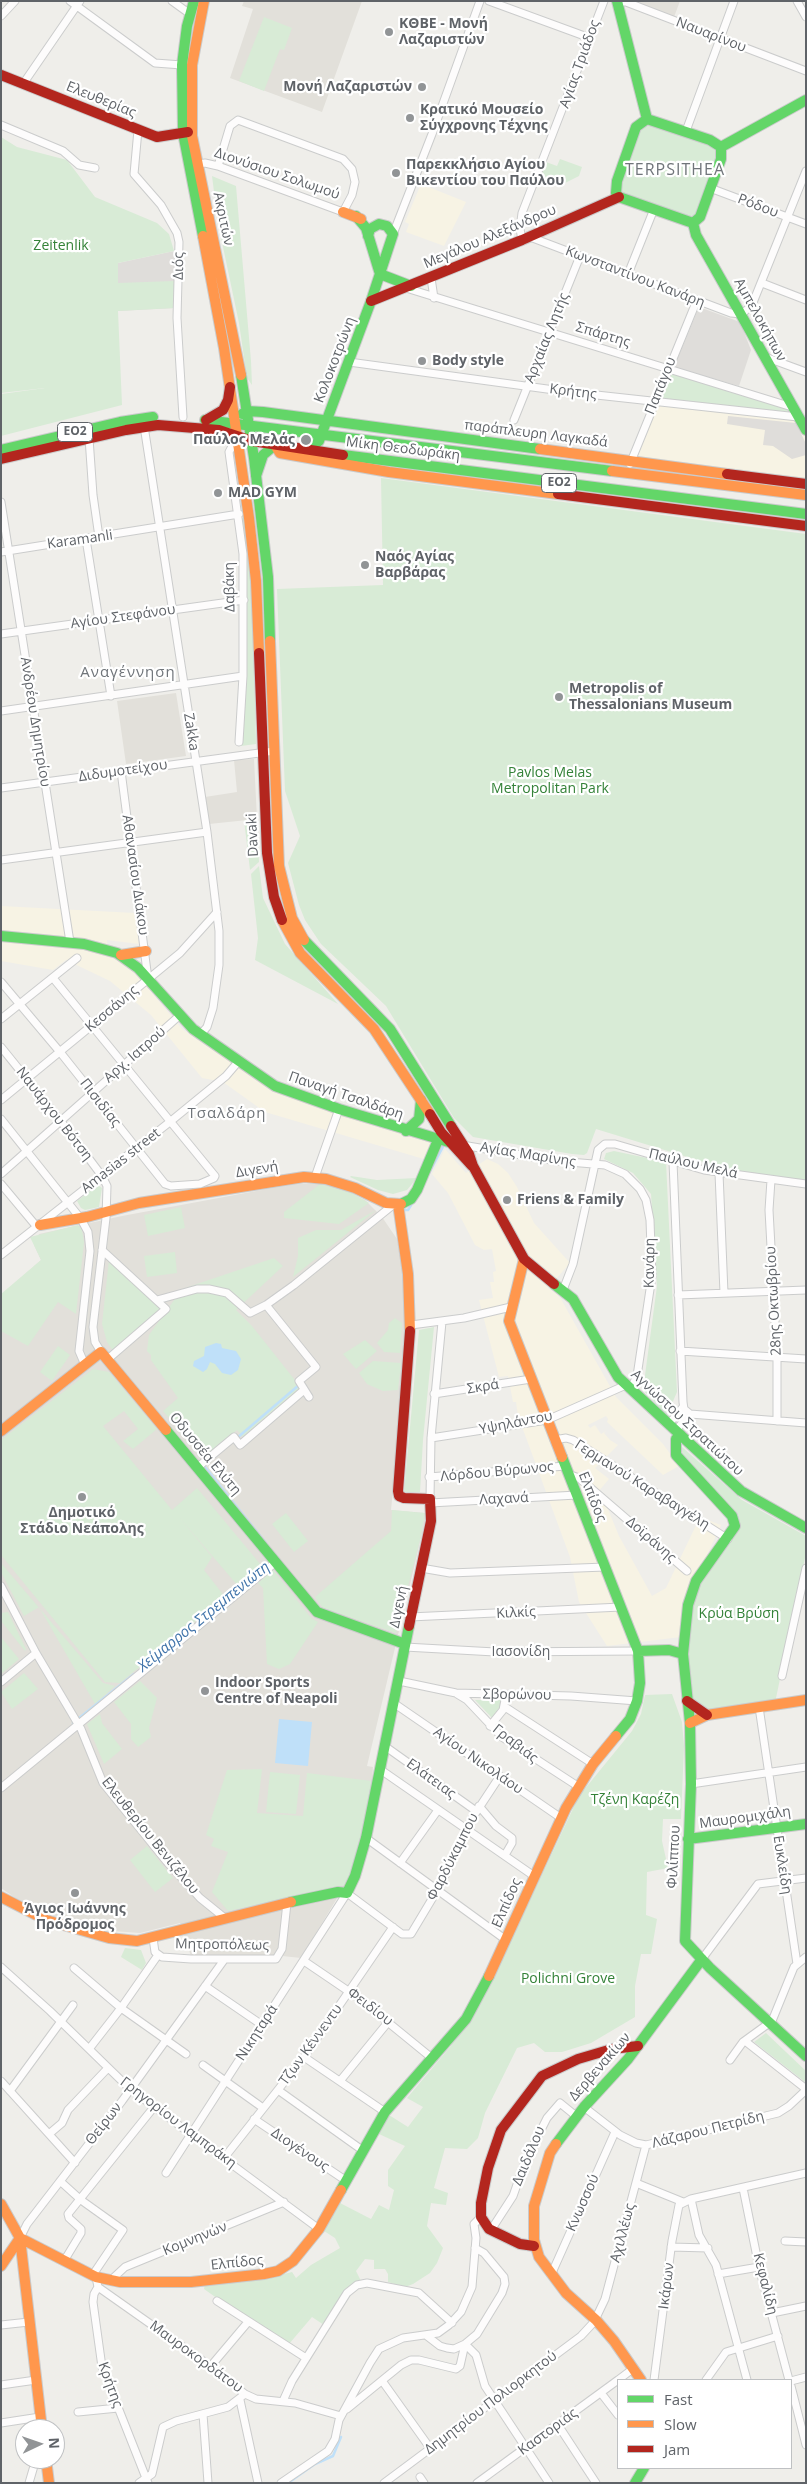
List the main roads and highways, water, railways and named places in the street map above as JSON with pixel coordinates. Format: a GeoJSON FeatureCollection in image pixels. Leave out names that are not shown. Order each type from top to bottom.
{"type":"FeatureCollection","features":[{"type":"Feature","properties":{"kind":"main road","name":"Ακριτών"},"geometry":{"type":"LineString","coordinates":[[194,1],[190,14],[182,65],[188,132],[238,435]]}},
{"type":"Feature","properties":{"kind":"main road","name":"Ακριτών"},"geometry":{"type":"LineString","coordinates":[[188,132],[192,65],[204,1]]}},
{"type":"Feature","properties":{"kind":"main road"},"geometry":{"type":"LineString","coordinates":[[617,1],[647,119]]}},
{"type":"Feature","properties":{"kind":"main road","name":"Ελευθερίας"},"geometry":{"type":"LineString","coordinates":[[1,75],[160,137],[188,132]]}},
{"type":"Feature","properties":{"kind":"main road"},"geometry":{"type":"LineString","coordinates":[[721,147],[806,100]]}},
{"type":"Feature","properties":{"kind":"main road"},"geometry":{"type":"LineString","coordinates":[[647,119],[686,131],[715,142],[721,147],[721,159],[700,217],[693,223],[619,197],[616,192],[616,182],[636,126],[647,119]]}},
{"type":"Feature","properties":{"kind":"main road","name":"Ακριτών"},"geometry":{"type":"LineString","coordinates":[[193,165],[252,441]]}},
{"type":"Feature","properties":{"kind":"main road","name":"Μεγάλου Αλεξάνδρου"},"geometry":{"type":"LineString","coordinates":[[371,302],[619,197]]}},
{"type":"Feature","properties":{"kind":"main road","name":"Διονύσιου Σολωμού"},"geometry":{"type":"LineString","coordinates":[[344,212],[376,224]]}},
{"type":"Feature","properties":{"kind":"main road"},"geometry":{"type":"LineString","coordinates":[[356,216],[363,223],[380,274]]}},
{"type":"Feature","properties":{"kind":"main road","name":"Αμπελοκήπων"},"geometry":{"type":"LineString","coordinates":[[693,223],[696,235],[806,430]]}},
{"type":"Feature","properties":{"kind":"main road"},"geometry":{"type":"LineString","coordinates":[[376,224],[387,226],[392,237],[387,246],[380,248],[369,239],[370,229],[376,224]]}},
{"type":"Feature","properties":{"kind":"main road","name":"Κολοκοτρώνη"},"geometry":{"type":"LineString","coordinates":[[308,450],[319,441],[371,302],[392,237]]}},
{"type":"Feature","properties":{"kind":"main road","name":"Σπάρτης"},"geometry":{"type":"LineString","coordinates":[[380,274],[408,287]]}},
{"type":"Feature","properties":{"kind":"main road"},"geometry":{"type":"LineString","coordinates":[[206,420],[223,410],[228,400],[230,387]]}},
{"type":"Feature","properties":{"kind":"main road"},"geometry":{"type":"LineString","coordinates":[[236,422],[240,414],[247,411]]}},
{"type":"Feature","properties":{"kind":"main road","name":"παράπλευρη Λαγκαδά"},"geometry":{"type":"LineString","coordinates":[[247,411],[806,484]]}},
{"type":"Feature","properties":{"kind":"main road","name":"Μίκη Θεοδωράκη"},"geometry":{"type":"LineString","coordinates":[[1,450],[133,419],[183,417],[236,422],[806,496]]}},
{"type":"Feature","properties":{"kind":"main road","name":"Μίκη Θεοδωράκη"},"geometry":{"type":"LineString","coordinates":[[1,459],[144,426],[187,426],[220,430],[252,441],[308,450],[806,514]]}},
{"type":"Feature","properties":{"kind":"main road","name":"Davaki"},"geometry":{"type":"LineString","coordinates":[[238,435],[256,581],[269,873],[275,902],[283,924],[300,953],[378,1033],[449,1142],[473,1166]]}},
{"type":"Feature","properties":{"kind":"main road","name":"Davaki"},"geometry":{"type":"LineString","coordinates":[[252,441],[268,577],[280,866],[286,900],[295,925],[314,953],[374,1010],[390,1030],[462,1144]]}},
{"type":"Feature","properties":{"kind":"main road"},"geometry":{"type":"LineString","coordinates":[[256,476],[263,455],[275,445],[280,454],[389,472],[806,526]]}},
{"type":"Feature","properties":{"kind":"main road"},"geometry":{"type":"LineString","coordinates":[[726,516],[728,504]]}},
{"type":"Feature","properties":{"kind":"main road","name":"Παναγή Τσαλδάρη"},"geometry":{"type":"LineString","coordinates":[[1,936],[70,942],[103,948],[121,955],[148,979],[179,1016],[200,1035],[275,1086],[338,1110],[438,1140],[462,1144]]}},
{"type":"Feature","properties":{"kind":"main road"},"geometry":{"type":"LineString","coordinates":[[121,955],[146,951]]}},
{"type":"Feature","properties":{"kind":"main road"},"geometry":{"type":"LineString","coordinates":[[406,1131],[419,1119],[420,1099]]}},
{"type":"Feature","properties":{"kind":"main road"},"geometry":{"type":"LineString","coordinates":[[395,1204],[409,1200],[416,1193],[438,1140]]}},
{"type":"Feature","properties":{"kind":"main road"},"geometry":{"type":"LineString","coordinates":[[462,1144],[473,1166]]}},
{"type":"Feature","properties":{"kind":"main road","name":"Αγνώστου Στρατιώτου"},"geometry":{"type":"LineString","coordinates":[[473,1166],[524,1259],[564,1290],[579,1308],[613,1369],[628,1388],[742,1493],[806,1528]]}},
{"type":"Feature","properties":{"kind":"main road","name":"Διγενή"},"geometry":{"type":"LineString","coordinates":[[38,1226],[159,1200],[277,1180],[315,1177],[338,1182],[395,1204],[408,1274],[411,1325],[410,1368],[398,1494],[404,1498],[430,1501],[431,1523],[410,1617],[386,1747],[366,1838],[355,1876],[347,1893]]}},
{"type":"Feature","properties":{"kind":"main road","name":"Ελπίδος"},"geometry":{"type":"LineString","coordinates":[[20,2238],[96,2280],[191,2282],[274,2272],[295,2259],[319,2229],[385,2112],[466,2019],[484,1987],[561,1818],[594,1764],[628,1723],[637,1701],[641,1679],[638,1651],[509,1321],[524,1259]]}},
{"type":"Feature","properties":{"kind":"main road","name":"Οδυσσέα Ελύτη"},"geometry":{"type":"LineString","coordinates":[[1,1432],[85,1365],[104,1356],[319,1614],[405,1645]]}},
{"type":"Feature","properties":{"kind":"main road","name":"Φιλίππου"},"geometry":{"type":"LineString","coordinates":[[675,1430],[676,1455],[734,1519],[735,1526],[728,1539],[696,1581],[688,1605],[683,1654],[690,1723],[691,1784],[684,1936],[687,1944],[702,1959],[806,2056]]}},
{"type":"Feature","properties":{"kind":"main road"},"geometry":{"type":"LineString","coordinates":[[638,1651],[669,1650],[683,1654]]}},
{"type":"Feature","properties":{"kind":"main road"},"geometry":{"type":"LineString","coordinates":[[690,1723],[708,1715],[806,1700]]}},
{"type":"Feature","properties":{"kind":"main road"},"geometry":{"type":"LineString","coordinates":[[687,1701],[708,1715]]}},
{"type":"Feature","properties":{"kind":"main road","name":"Μαυρομιχάλη"},"geometry":{"type":"LineString","coordinates":[[688,1840],[806,1824]]}},
{"type":"Feature","properties":{"kind":"main road","name":"Μητροπόλεως"},"geometry":{"type":"LineString","coordinates":[[1,1897],[31,1914],[85,1931],[124,1940],[153,1938],[287,1903],[338,1892],[347,1893]]}},
{"type":"Feature","properties":{"kind":"main road","name":"Δερβενακίων"},"geometry":{"type":"LineString","coordinates":[[534,2246],[534,2206],[550,2152],[576,2116],[614,2076],[638,2046],[702,1959]]}},
{"type":"Feature","properties":{"kind":"main road"},"geometry":{"type":"LineString","coordinates":[[638,2046],[612,2049],[578,2059],[549,2072],[536,2083],[506,2121],[492,2151],[482,2195],[481,2217],[489,2229],[520,2244],[534,2246],[551,2274],[570,2298],[596,2320],[640,2379]]}},
{"type":"Feature","properties":{"kind":"main road"},"geometry":{"type":"LineString","coordinates":[[1,2204],[20,2238],[40,2419]]}},
{"type":"Feature","properties":{"kind":"main road"},"geometry":{"type":"LineString","coordinates":[[1,2266],[20,2238]]}},
{"type":"Feature","properties":{"kind":"main road"},"geometry":{"type":"LineString","coordinates":[[47,2469],[49,2483]]}},
{"type":"Feature","properties":{"kind":"main road"},"geometry":{"type":"LineString","coordinates":[[635,2483],[643,2469]]}},
{"type":"Feature","properties":{"kind":"water"},"geometry":{"type":"Polygon","coordinates":[[[216,1343],[221,1344],[222,1348],[236,1351],[241,1359],[238,1370],[231,1375],[222,1373],[215,1364],[210,1362],[207,1369],[203,1372],[193,1366],[194,1361],[204,1356],[205,1347],[216,1343]]]}},
{"type":"Feature","properties":{"kind":"water"},"geometry":{"type":"Polygon","coordinates":[[[279,1719],[312,1722],[308,1766],[275,1763],[279,1719]]]}},
{"type":"Feature","properties":{"kind":"waterway","name":"Χείμαρρος Στρεμπενιώτη"},"geometry":{"type":"LineString","coordinates":[[429,1173],[445,1143]]}},
{"type":"Feature","properties":{"kind":"waterway","name":"Χείμαρρος Στρεμπενιώτη"},"geometry":{"type":"LineString","coordinates":[[403,1210],[408,1210],[413,1202]]}},
{"type":"Feature","properties":{"kind":"waterway","name":"Χείμαρρος Στρεμπενιώτη"},"geometry":{"type":"LineString","coordinates":[[237,1438],[299,1385]]}},
{"type":"Feature","properties":{"kind":"waterway","name":"Χείμαρρος Στρεμπενιώτη"},"geometry":{"type":"LineString","coordinates":[[206,1464],[204,1466],[266,1543]]}},
{"type":"Feature","properties":{"kind":"waterway","name":"Χείμαρρος Στρεμπενιώτη"},"geometry":{"type":"LineString","coordinates":[[73,1723],[134,1674]]}},
{"type":"Feature","properties":{"kind":"waterway"},"geometry":{"type":"LineString","coordinates":[[288,2483],[315,2464],[333,2456],[341,2437]]}},
{"type":"Feature","properties":{"kind":"place","name":"ΚΘΒΕ - Μονή Λαζαριστών"},"geometry":{"type":"Point","coordinates":[389,32]}},
{"type":"Feature","properties":{"kind":"place","name":"Μονή Λαζαριστών"},"geometry":{"type":"Point","coordinates":[422,87]}},
{"type":"Feature","properties":{"kind":"place","name":"Κρατικό Μουσείο Σύγχρονης Τέχνης"},"geometry":{"type":"Point","coordinates":[410,118]}},
{"type":"Feature","properties":{"kind":"place","name":"Παρεκκλήσιο Αγίου Βικεντίου του Παύλου"},"geometry":{"type":"Point","coordinates":[396,173]}},
{"type":"Feature","properties":{"kind":"place","name":"Body style"},"geometry":{"type":"Point","coordinates":[422,361]}},
{"type":"Feature","properties":{"kind":"place","name":"Παύλος Μελάς"},"geometry":{"type":"Point","coordinates":[306,440]}},
{"type":"Feature","properties":{"kind":"place","name":"MAD GYM"},"geometry":{"type":"Point","coordinates":[218,493]}},
{"type":"Feature","properties":{"kind":"place","name":"Ναός Αγίας Βαρβάρας"},"geometry":{"type":"Point","coordinates":[365,565]}},
{"type":"Feature","properties":{"kind":"place","name":"Metropolis of Thessalonians Museum"},"geometry":{"type":"Point","coordinates":[559,697]}},
{"type":"Feature","properties":{"kind":"place","name":"Friens & Family"},"geometry":{"type":"Point","coordinates":[507,1200]}},
{"type":"Feature","properties":{"kind":"place","name":"Δημοτικό Στάδιο Νεάπολης"},"geometry":{"type":"Point","coordinates":[82,1497]}},
{"type":"Feature","properties":{"kind":"place","name":"Indoor Sports Centre of Neapoli"},"geometry":{"type":"Point","coordinates":[205,1691]}},
{"type":"Feature","properties":{"kind":"place","name":"Άγιος Ιωάννης Πρόδρομος"},"geometry":{"type":"Point","coordinates":[75,1893]}},
{"type":"Feature","properties":{"kind":"district","name":"TERPSITHEA"},"geometry":{"type":"Point","coordinates":[675,170]}},
{"type":"Feature","properties":{"kind":"district","name":"Αναγέννηση"},"geometry":{"type":"Point","coordinates":[128,673]}},
{"type":"Feature","properties":{"kind":"district","name":"Τσαλδάρη"},"geometry":{"type":"Point","coordinates":[227,1114]}},
{"type":"Feature","properties":{"kind":"park label","name":"Zeitenlik"},"geometry":{"type":"Point","coordinates":[61,246]}},
{"type":"Feature","properties":{"kind":"park label","name":"Pavlos Melas Metropolitan Park"},"geometry":{"type":"Point","coordinates":[550,782]}},
{"type":"Feature","properties":{"kind":"park label","name":"Κρύα Βρύση"},"geometry":{"type":"Point","coordinates":[739,1614]}},
{"type":"Feature","properties":{"kind":"park label","name":"Τζένη Καρέζη"},"geometry":{"type":"Point","coordinates":[635,1800]}},
{"type":"Feature","properties":{"kind":"park label","name":"Polichni Grove"},"geometry":{"type":"Point","coordinates":[568,1979]}}]}
